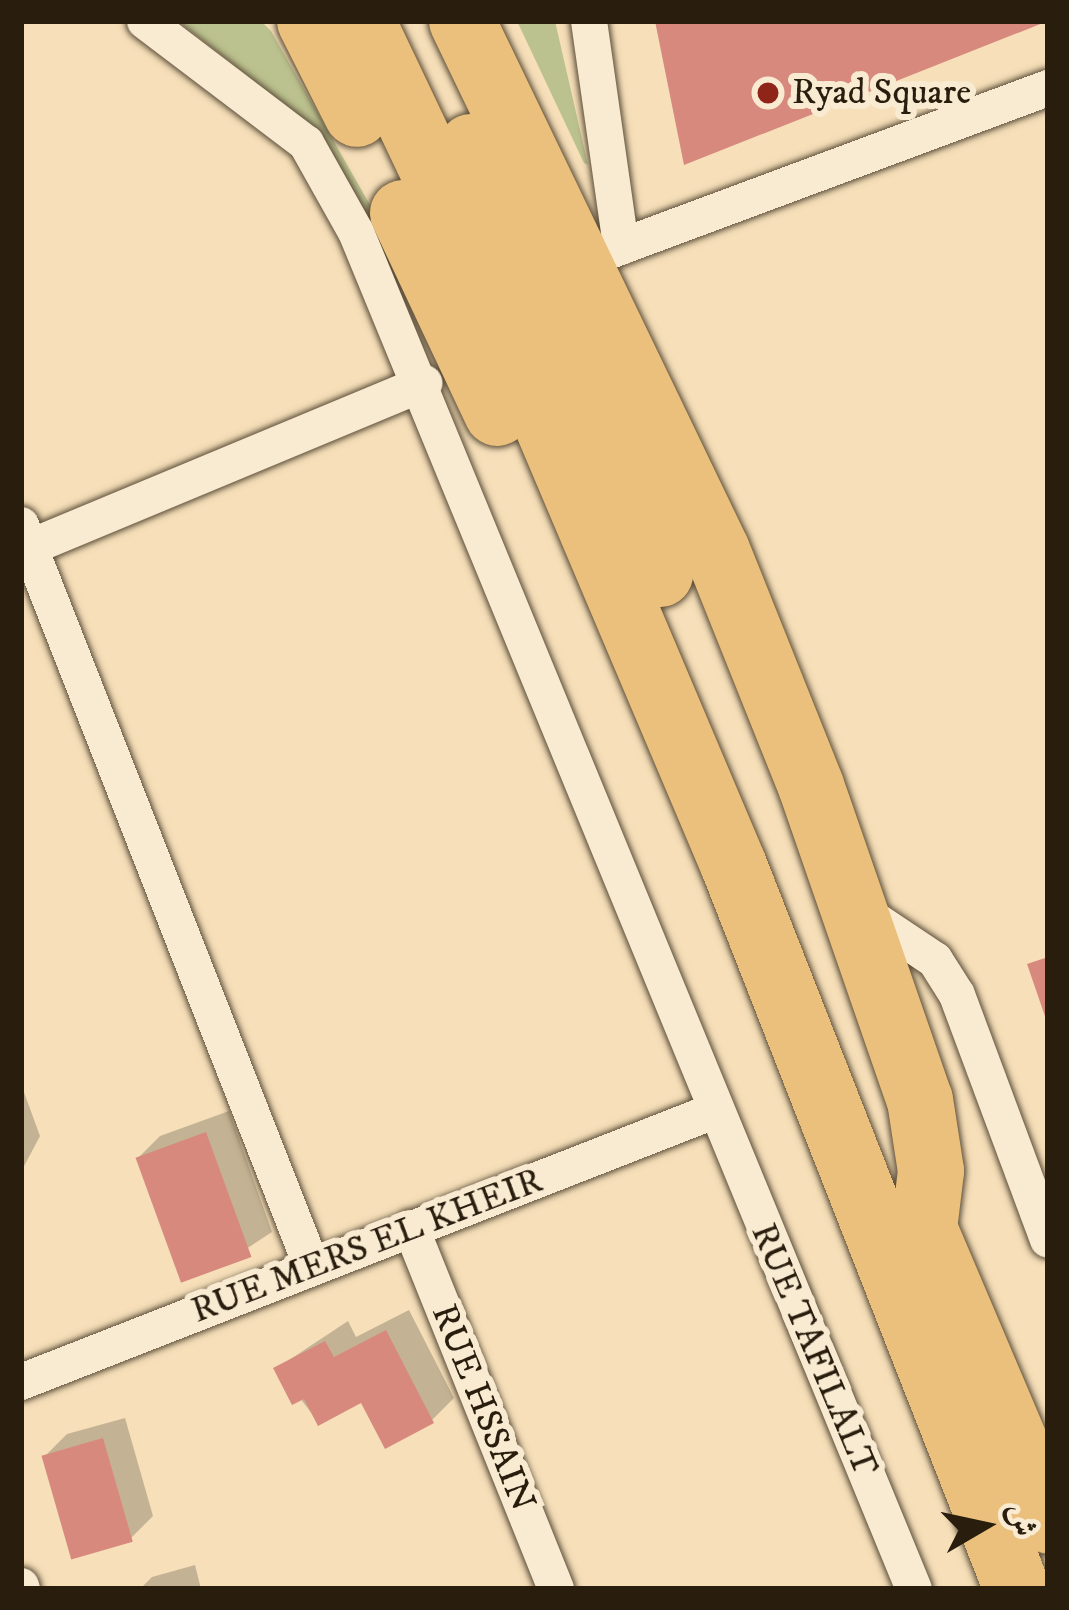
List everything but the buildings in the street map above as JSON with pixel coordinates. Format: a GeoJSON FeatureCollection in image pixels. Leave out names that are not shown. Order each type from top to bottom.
{"type":"FeatureCollection","features":[{"type":"Feature","properties":{"kind":"highway"},"geometry":{"type":"LineString","coordinates":[[310,21],[411,291],[792,1122],[829,1188],[904,1236]]}},
{"type":"Feature","properties":{"kind":"highway"},"geometry":{"type":"LineString","coordinates":[[362,21],[513,343],[904,1236],[1048,1521]]}},
{"type":"Feature","properties":{"kind":"highway"},"geometry":{"type":"LineString","coordinates":[[409,21],[538,280],[904,1236],[1017,1589]]}},
{"type":"Feature","properties":{"kind":"highway"},"geometry":{"type":"LineString","coordinates":[[478,37],[600,254],[855,908],[926,1124],[904,1236]]}},
{"type":"Feature","properties":{"kind":"street","name":"RUE TAFILALT"},"geometry":{"type":"LineString","coordinates":[[145,21],[306,143],[411,291],[424,383],[714,1112],[914,1589]]}},
{"type":"Feature","properties":{"kind":"street"},"geometry":{"type":"LineString","coordinates":[[589,21],[600,254],[1048,88]]}},
{"type":"Feature","properties":{"kind":"street"},"geometry":{"type":"LineString","coordinates":[[312,1267],[24,541],[424,383]]}},
{"type":"Feature","properties":{"kind":"street"},"geometry":{"type":"LineString","coordinates":[[855,908],[934,960],[957,995],[1048,1240]]}},
{"type":"Feature","properties":{"kind":"street","name":"RUE MERS EL KHEIR"},"geometry":{"type":"LineString","coordinates":[[21,1382],[714,1112]]}},
{"type":"Feature","properties":{"kind":"street","name":"RUE HSSAIN"},"geometry":{"type":"LineString","coordinates":[[411,1228],[556,1589]]}},
{"type":"Feature","properties":{"kind":"green space"},"geometry":{"type":"Polygon","coordinates":[[[178,21],[261,21],[271,31],[382,226],[371,232],[308,123],[178,21]]]}},
{"type":"Feature","properties":{"kind":"green space"},"geometry":{"type":"Polygon","coordinates":[[[517,21],[555,21],[588,165],[584,163],[517,21]]]}},
{"type":"Feature","properties":{"kind":"place","name":"Ryad Square"},"geometry":{"type":"Point","coordinates":[768,93]}}]}
